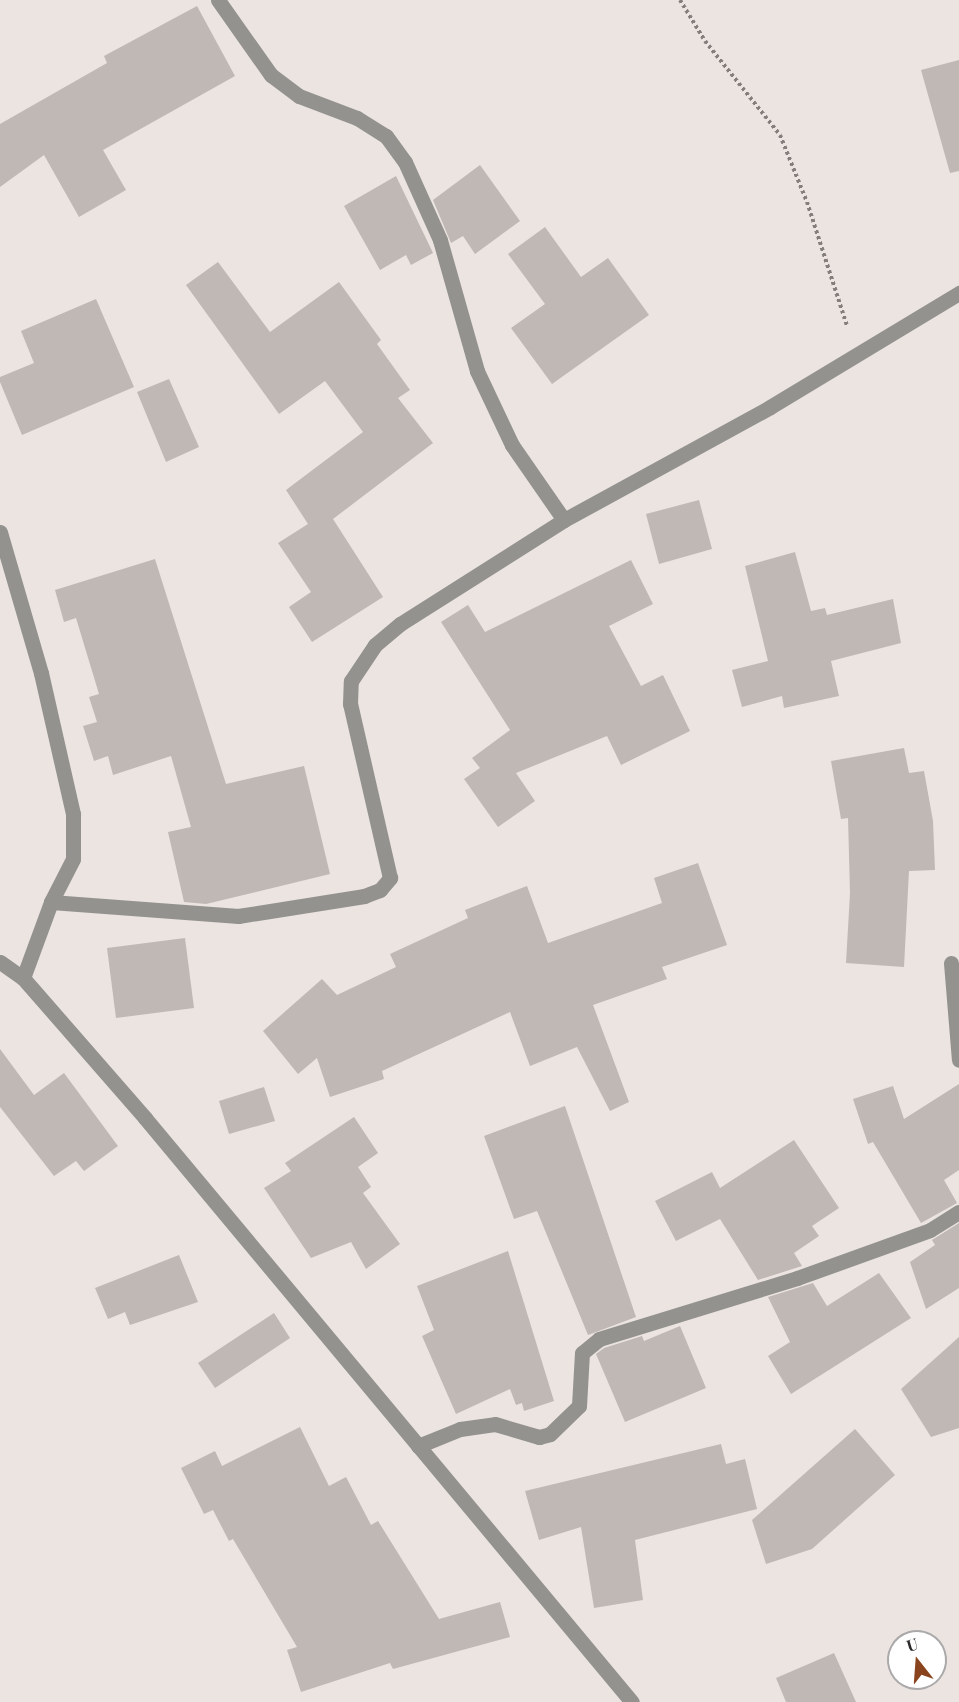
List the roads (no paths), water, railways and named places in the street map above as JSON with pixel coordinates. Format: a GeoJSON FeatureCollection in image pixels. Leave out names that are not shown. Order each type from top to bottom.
{"type":"FeatureCollection","features":[{"type":"Feature","properties":{"kind":"street"},"geometry":{"type":"LineString","coordinates":[[218,0],[272,75],[299,96],[357,118],[386,136],[405,162],[440,240],[477,371],[512,445],[564,520]]}},
{"type":"Feature","properties":{"kind":"street"},"geometry":{"type":"LineString","coordinates":[[51,902],[238,916],[364,896],[380,890],[390,878],[350,704],[351,681],[375,645],[400,624],[564,520],[770,407],[856,353],[959,293]]}},
{"type":"Feature","properties":{"kind":"street"},"geometry":{"type":"LineString","coordinates":[[0,532],[41,673],[73,814],[73,859],[51,902],[23,978]]}},
{"type":"Feature","properties":{"kind":"street"},"geometry":{"type":"LineString","coordinates":[[0,963],[23,978],[632,1702]]}},
{"type":"Feature","properties":{"kind":"street"},"geometry":{"type":"LineString","coordinates":[[951,963],[959,1060]]}},
{"type":"Feature","properties":{"kind":"street"},"geometry":{"type":"LineString","coordinates":[[418,1446],[460,1429],[495,1424],[538,1437],[550,1434],[579,1406],[582,1353],[599,1339],[797,1278],[930,1230],[959,1212]]}}]}
